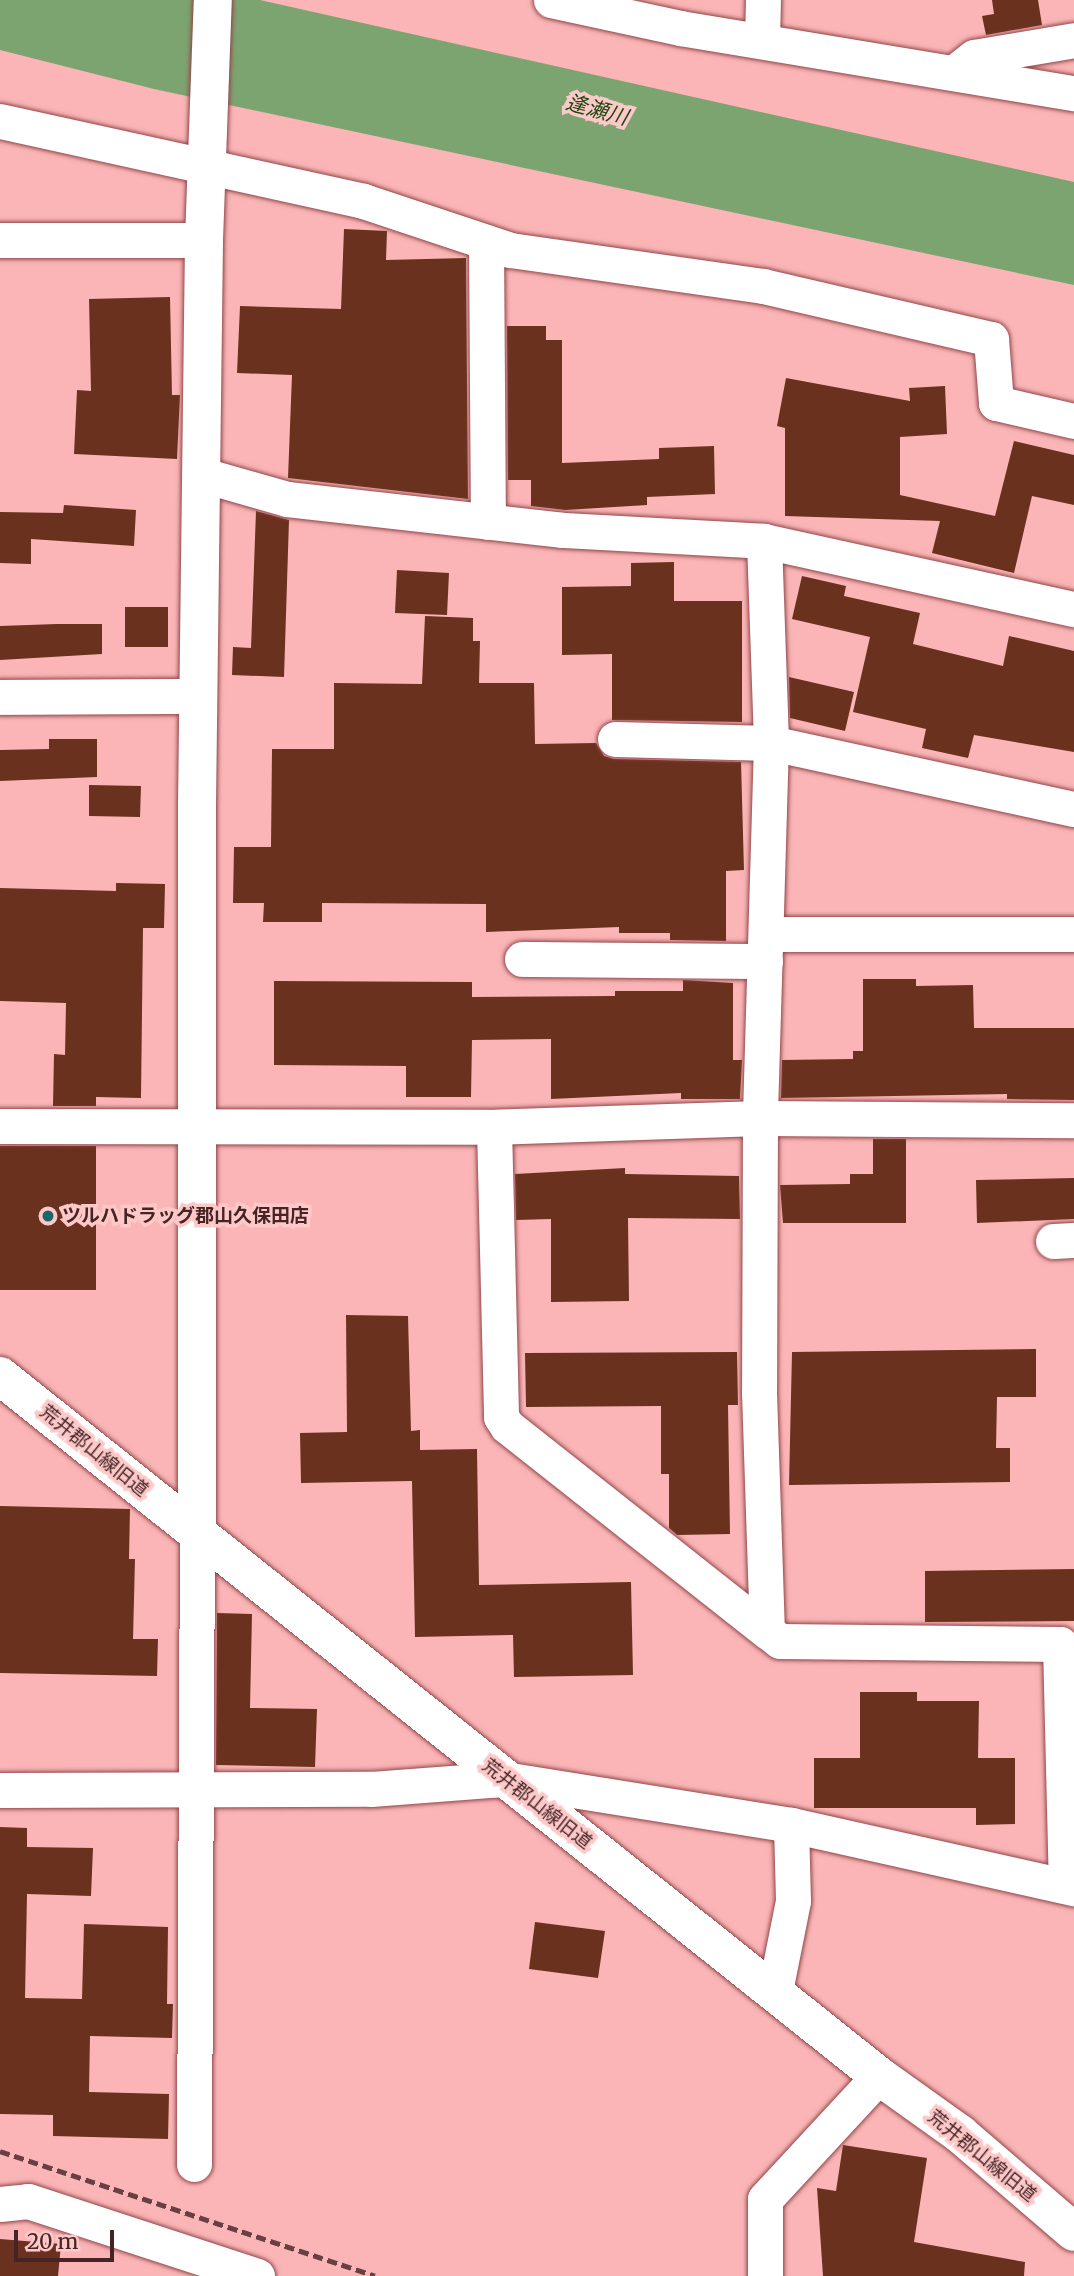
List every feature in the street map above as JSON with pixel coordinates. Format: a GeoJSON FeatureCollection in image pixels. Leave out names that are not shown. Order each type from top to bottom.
{"type":"FeatureCollection","features":[{"type":"Feature","properties":{"kind":"street"},"geometry":{"type":"LineString","coordinates":[[194,2164],[199,696],[204,240],[214,0]]}},
{"type":"Feature","properties":{"kind":"street"},"geometry":{"type":"LineString","coordinates":[[551,0],[651,11],[762,40],[1074,93]]}},
{"type":"Feature","properties":{"kind":"street"},"geometry":{"type":"LineString","coordinates":[[762,40],[763,0]]}},
{"type":"Feature","properties":{"kind":"street"},"geometry":{"type":"LineString","coordinates":[[957,71],[974,57],[1074,40]]}},
{"type":"Feature","properties":{"kind":"street"},"geometry":{"type":"LineString","coordinates":[[0,121],[363,201],[510,250],[763,286],[991,339],[996,403],[1074,421]]}},
{"type":"Feature","properties":{"kind":"street"},"geometry":{"type":"LineString","coordinates":[[0,240],[204,240]]}},
{"type":"Feature","properties":{"kind":"street"},"geometry":{"type":"LineString","coordinates":[[486,242],[488,522]]}},
{"type":"Feature","properties":{"kind":"street"},"geometry":{"type":"LineString","coordinates":[[203,475],[287,499],[488,522],[764,541],[1074,609]]}},
{"type":"Feature","properties":{"kind":"street"},"geometry":{"type":"LineString","coordinates":[[764,541],[771,743],[761,1118],[760,1392],[767,1631]]}},
{"type":"Feature","properties":{"kind":"street"},"geometry":{"type":"LineString","coordinates":[[0,697],[199,696]]}},
{"type":"Feature","properties":{"kind":"street"},"geometry":{"type":"LineString","coordinates":[[615,739],[771,743],[1074,809]]}},
{"type":"Feature","properties":{"kind":"street"},"geometry":{"type":"LineString","coordinates":[[522,959],[1074,934]]}},
{"type":"Feature","properties":{"kind":"street"},"geometry":{"type":"LineString","coordinates":[[0,1126],[494,1127],[761,1118],[1074,1120]]}},
{"type":"Feature","properties":{"kind":"street"},"geometry":{"type":"LineString","coordinates":[[0,1790],[371,1789],[504,1779],[791,1825],[1070,1887],[1070,1833],[1060,1644],[780,1641],[507,1426],[501,1417],[494,1127]]}},
{"type":"Feature","properties":{"kind":"street","name":"荒井郡山線旧道"},"geometry":{"type":"LineString","coordinates":[[0,1376],[879,2076],[960,2134],[1074,2232]]}},
{"type":"Feature","properties":{"kind":"street"},"geometry":{"type":"LineString","coordinates":[[775,1991],[793,1900],[791,1825]]}},
{"type":"Feature","properties":{"kind":"street"},"geometry":{"type":"LineString","coordinates":[[765,2276],[765,2199],[879,2076]]}},
{"type":"Feature","properties":{"kind":"street"},"geometry":{"type":"LineString","coordinates":[[0,2204],[27,2201],[257,2276]]}},
{"type":"Feature","properties":{"kind":"water","name":"逢瀬川"},"geometry":{"type":"Polygon","coordinates":[[[0,0],[260,0],[1074,182],[1074,285],[154,89],[0,50],[0,0]]]}},
{"type":"Feature","properties":{"kind":"building"},"geometry":{"type":"Polygon","coordinates":[[[992,0],[1038,0],[1042,25],[986,35],[982,16],[994,14],[992,0]]]}},
{"type":"Feature","properties":{"kind":"building"},"geometry":{"type":"Polygon","coordinates":[[[344,229],[387,231],[386,260],[466,258],[468,499],[288,478],[292,375],[237,373],[240,306],[341,309],[344,229]]]}},
{"type":"Feature","properties":{"kind":"building"},"geometry":{"type":"Polygon","coordinates":[[[170,297],[172,395],[180,395],[177,459],[74,454],[77,390],[91,391],[89,299],[170,297]]]}},
{"type":"Feature","properties":{"kind":"building"},"geometry":{"type":"Polygon","coordinates":[[[507,326],[546,326],[546,340],[562,340],[562,463],[659,459],[659,448],[714,446],[715,494],[647,497],[647,505],[565,510],[531,506],[531,480],[508,480],[507,326]]]}},
{"type":"Feature","properties":{"kind":"building"},"geometry":{"type":"Polygon","coordinates":[[[786,378],[910,401],[909,388],[945,386],[947,434],[900,437],[900,495],[995,516],[1014,441],[1074,455],[1074,505],[1032,496],[1014,573],[932,553],[940,521],[785,516],[785,428],[777,426],[786,378]]]}},
{"type":"Feature","properties":{"kind":"building"},"geometry":{"type":"Polygon","coordinates":[[[64,505],[136,510],[134,546],[31,539],[31,564],[0,563],[0,512],[63,513],[64,505]]]}},
{"type":"Feature","properties":{"kind":"building"},"geometry":{"type":"Polygon","coordinates":[[[256,511],[289,520],[284,677],[232,675],[233,647],[251,648],[256,511]]]}},
{"type":"Feature","properties":{"kind":"building"},"geometry":{"type":"Polygon","coordinates":[[[674,562],[674,601],[742,601],[742,722],[612,720],[612,654],[562,655],[562,587],[631,586],[631,563],[674,562]]]}},
{"type":"Feature","properties":{"kind":"building"},"geometry":{"type":"Polygon","coordinates":[[[397,570],[449,573],[447,615],[395,613],[397,570]]]}},
{"type":"Feature","properties":{"kind":"building"},"geometry":{"type":"Polygon","coordinates":[[[802,576],[846,586],[844,596],[920,613],[913,644],[1003,666],[1009,636],[1074,651],[1074,752],[974,735],[968,758],[922,748],[926,729],[853,712],[870,637],[792,619],[802,576]]]}},
{"type":"Feature","properties":{"kind":"building"},"geometry":{"type":"Polygon","coordinates":[[[125,607],[168,607],[168,647],[125,647],[125,607]]]}},
{"type":"Feature","properties":{"kind":"building"},"geometry":{"type":"Polygon","coordinates":[[[425,616],[473,618],[473,641],[480,641],[479,683],[534,683],[535,744],[596,743],[604,756],[614,759],[741,762],[744,870],[726,871],[726,941],[670,940],[670,933],[619,933],[619,927],[486,932],[486,904],[322,903],[322,922],[263,922],[264,903],[233,903],[234,847],[271,847],[272,749],[334,749],[334,683],[422,684],[425,616]]]}},
{"type":"Feature","properties":{"kind":"building"},"geometry":{"type":"Polygon","coordinates":[[[102,624],[102,654],[0,660],[0,626],[102,624]]]}},
{"type":"Feature","properties":{"kind":"building"},"geometry":{"type":"Polygon","coordinates":[[[789,677],[854,692],[845,731],[790,718],[789,677]]]}},
{"type":"Feature","properties":{"kind":"building"},"geometry":{"type":"Polygon","coordinates":[[[49,739],[97,739],[97,777],[0,781],[0,750],[49,749],[49,739]]]}},
{"type":"Feature","properties":{"kind":"building"},"geometry":{"type":"Polygon","coordinates":[[[89,785],[141,786],[140,817],[89,816],[89,785]]]}},
{"type":"Feature","properties":{"kind":"building"},"geometry":{"type":"Polygon","coordinates":[[[116,883],[165,884],[164,928],[143,928],[141,1098],[96,1097],[96,1106],[53,1106],[54,1054],[65,1055],[66,1003],[0,1001],[0,888],[116,891],[116,883]]]}},
{"type":"Feature","properties":{"kind":"building"},"geometry":{"type":"Polygon","coordinates":[[[863,979],[916,979],[916,986],[973,985],[974,1028],[1074,1028],[1074,1100],[1007,1099],[1007,1094],[781,1098],[782,1060],[853,1059],[853,1051],[863,1051],[863,979]]]}},
{"type":"Feature","properties":{"kind":"building"},"geometry":{"type":"Polygon","coordinates":[[[683,980],[733,983],[733,1060],[742,1060],[740,1099],[681,1099],[681,1093],[551,1099],[551,1039],[472,1040],[471,1097],[406,1097],[406,1066],[274,1065],[274,981],[472,982],[472,997],[615,996],[615,991],[683,991],[683,980]]]}},
{"type":"Feature","properties":{"kind":"building"},"geometry":{"type":"Polygon","coordinates":[[[873,1139],[906,1139],[906,1223],[783,1223],[780,1185],[850,1184],[850,1174],[873,1174],[873,1139]]]}},
{"type":"Feature","properties":{"kind":"building","name":"ツルハドラッグ郡山久保田店"},"geometry":{"type":"Polygon","coordinates":[[[0,1146],[96,1146],[96,1290],[0,1290],[0,1146]]]}},
{"type":"Feature","properties":{"kind":"building"},"geometry":{"type":"Polygon","coordinates":[[[625,1168],[625,1174],[739,1176],[740,1219],[628,1218],[629,1301],[551,1302],[551,1219],[516,1220],[515,1174],[625,1168]]]}},
{"type":"Feature","properties":{"kind":"building"},"geometry":{"type":"Polygon","coordinates":[[[1074,1178],[1074,1219],[977,1223],[976,1180],[1074,1178]]]}},
{"type":"Feature","properties":{"kind":"building"},"geometry":{"type":"Polygon","coordinates":[[[346,1315],[408,1316],[411,1431],[420,1430],[420,1450],[477,1449],[479,1585],[631,1582],[633,1675],[514,1677],[513,1635],[415,1637],[412,1481],[301,1483],[300,1433],[347,1432],[346,1315]]]}},
{"type":"Feature","properties":{"kind":"building"},"geometry":{"type":"Polygon","coordinates":[[[1036,1349],[1036,1397],[997,1397],[996,1448],[1010,1448],[1010,1482],[789,1485],[792,1352],[1036,1349]]]}},
{"type":"Feature","properties":{"kind":"building"},"geometry":{"type":"Polygon","coordinates":[[[737,1352],[738,1405],[728,1405],[730,1534],[677,1535],[669,1528],[669,1474],[661,1474],[661,1406],[526,1407],[525,1353],[737,1352]]]}},
{"type":"Feature","properties":{"kind":"building"},"geometry":{"type":"Polygon","coordinates":[[[0,1506],[130,1509],[129,1559],[135,1559],[133,1639],[158,1639],[157,1676],[0,1673],[0,1506]]]}},
{"type":"Feature","properties":{"kind":"building"},"geometry":{"type":"Polygon","coordinates":[[[1074,1569],[1074,1621],[925,1622],[925,1571],[1074,1569]]]}},
{"type":"Feature","properties":{"kind":"building"},"geometry":{"type":"Polygon","coordinates":[[[217,1613],[252,1614],[250,1708],[317,1709],[315,1767],[216,1765],[217,1613]]]}},
{"type":"Feature","properties":{"kind":"building"},"geometry":{"type":"Polygon","coordinates":[[[860,1692],[917,1692],[917,1701],[979,1701],[978,1758],[1015,1758],[1015,1824],[976,1825],[976,1808],[814,1808],[814,1758],[860,1758],[860,1692]]]}},
{"type":"Feature","properties":{"kind":"building"},"geometry":{"type":"Polygon","coordinates":[[[0,1827],[27,1828],[27,1847],[93,1848],[91,1896],[27,1894],[25,1998],[82,1999],[84,1924],[168,1927],[167,2004],[173,2004],[172,2038],[90,2036],[89,2092],[169,2094],[168,2139],[53,2136],[53,2115],[0,2114],[0,1827]]]}},
{"type":"Feature","properties":{"kind":"building"},"geometry":{"type":"Polygon","coordinates":[[[535,1922],[605,1931],[598,1978],[529,1969],[535,1922]]]}},
{"type":"Feature","properties":{"kind":"building"},"geometry":{"type":"Polygon","coordinates":[[[843,2145],[927,2158],[914,2242],[1025,2262],[1024,2276],[823,2276],[817,2188],[836,2191],[843,2145]]]}},
{"type":"Feature","properties":{"kind":"building"},"geometry":{"type":"Polygon","coordinates":[[[0,2239],[61,2244],[58,2276],[0,2276],[0,2239]]]}},
{"type":"Feature","properties":{"kind":"railway"},"geometry":{"type":"LineString","coordinates":[[0,2151],[375,2276]]}},
{"type":"Feature","properties":{"kind":"place","name":"ツルハドラッグ郡山久保田店"},"geometry":{"type":"Point","coordinates":[48,1216]}}]}
